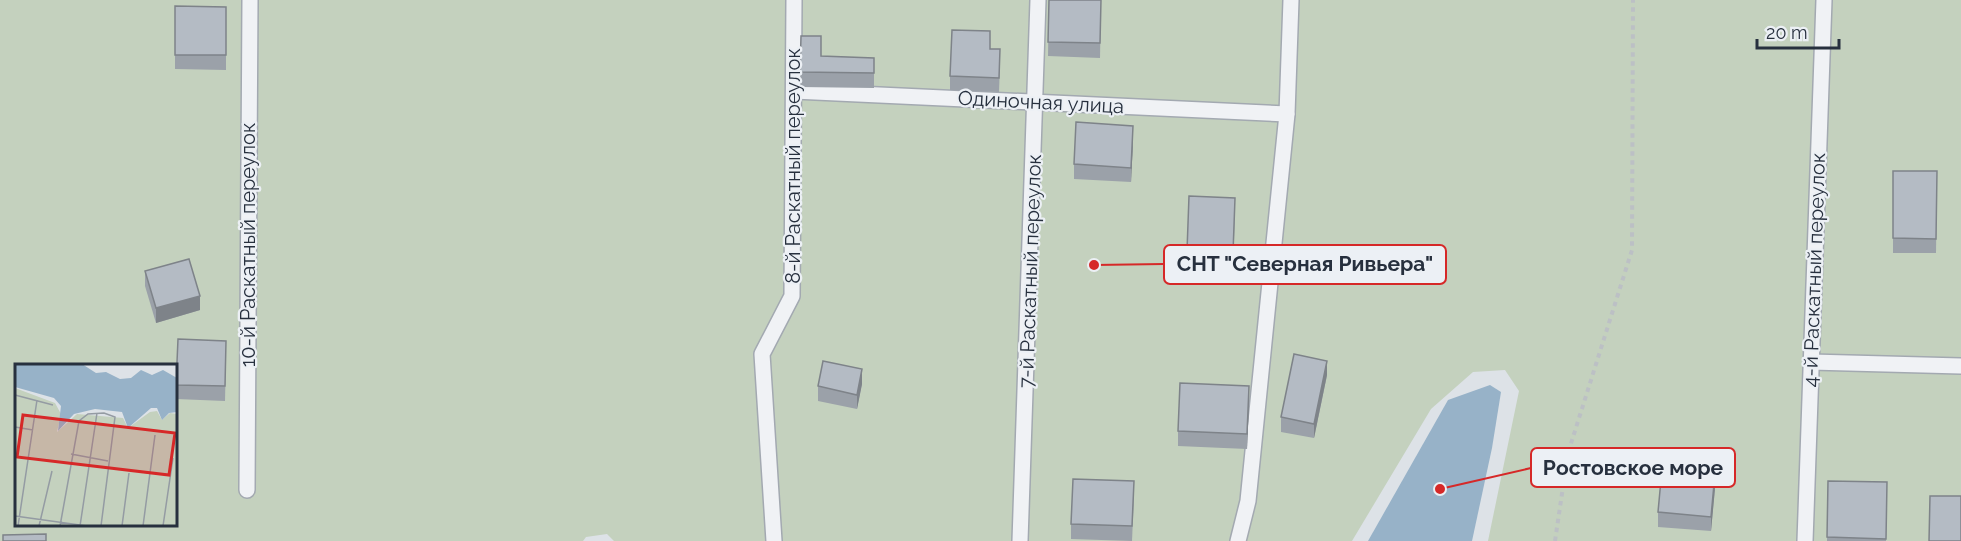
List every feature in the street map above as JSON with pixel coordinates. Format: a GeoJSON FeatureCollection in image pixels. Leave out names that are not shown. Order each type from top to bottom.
{"type":"FeatureCollection","features":[{"type":"Feature","properties":{"kind":"lane","name":"10-й Раскатный переулок"},"geometry":{"type":"LineString","coordinates":[[248,490],[250,0]]}},
{"type":"Feature","properties":{"kind":"lane","name":"8-й Раскатный переулок"},"geometry":{"type":"LineString","coordinates":[[774,541],[762,354],[792,296],[794,0]]}},
{"type":"Feature","properties":{"kind":"lane","name":"7-й Раскатный переулок"},"geometry":{"type":"LineString","coordinates":[[1020,541],[1038,0]]}},
{"type":"Feature","properties":{"kind":"lane"},"geometry":{"type":"LineString","coordinates":[[1238,541],[1248,501],[1287,114],[1291,0]]}},
{"type":"Feature","properties":{"kind":"lane","name":"4-й Раскатный переулок"},"geometry":{"type":"LineString","coordinates":[[1805,541],[1824,0]]}},
{"type":"Feature","properties":{"kind":"lane","name":"Одиночная улица"},"geometry":{"type":"LineString","coordinates":[[794,91],[1287,114]]}},
{"type":"Feature","properties":{"kind":"lane"},"geometry":{"type":"LineString","coordinates":[[1811,362],[1961,366]]}},
{"type":"Feature","properties":{"kind":"path"},"geometry":{"type":"LineString","coordinates":[[1555,541],[1568,453],[1632,250],[1633,0]]}},
{"type":"Feature","properties":{"kind":"green space"},"geometry":{"type":"Polygon","coordinates":[[[0,0],[1961,0],[1961,541],[1488,541],[1519,391],[1505,370],[1473,372],[1431,409],[1352,541],[614,541],[607,534],[586,537],[583,541],[0,541],[0,0]]]}},
{"type":"Feature","properties":{"kind":"water"},"geometry":{"type":"Polygon","coordinates":[[[1490,385],[1501,392],[1492,448],[1472,541],[1368,541],[1448,400],[1490,385]]]}},
{"type":"Feature","properties":{"kind":"building"},"geometry":{"type":"Polygon","coordinates":[[[1049,0],[1101,0],[1100,43],[1048,42],[1049,0]]]}},
{"type":"Feature","properties":{"kind":"building"},"geometry":{"type":"Polygon","coordinates":[[[175,6],[226,7],[226,55],[175,55],[175,6]]]}},
{"type":"Feature","properties":{"kind":"building"},"geometry":{"type":"Polygon","coordinates":[[[952,30],[990,31],[990,49],[1000,49],[999,78],[950,76],[952,30]]]}},
{"type":"Feature","properties":{"kind":"building"},"geometry":{"type":"Polygon","coordinates":[[[801,36],[821,36],[821,56],[874,58],[874,73],[800,72],[801,36]]]}},
{"type":"Feature","properties":{"kind":"building"},"geometry":{"type":"Polygon","coordinates":[[[1076,122],[1133,126],[1131,168],[1074,164],[1076,122]]]}},
{"type":"Feature","properties":{"kind":"building"},"geometry":{"type":"Polygon","coordinates":[[[1893,171],[1937,171],[1936,239],[1893,238],[1893,171]]]}},
{"type":"Feature","properties":{"kind":"building"},"geometry":{"type":"Polygon","coordinates":[[[1189,196],[1235,198],[1233,253],[1187,251],[1189,196]]]}},
{"type":"Feature","properties":{"kind":"building"},"geometry":{"type":"Polygon","coordinates":[[[189,259],[200,296],[156,308],[145,271],[189,259]]]}},
{"type":"Feature","properties":{"kind":"building"},"geometry":{"type":"Polygon","coordinates":[[[178,339],[226,341],[225,386],[177,385],[178,339]]]}},
{"type":"Feature","properties":{"kind":"building"},"geometry":{"type":"Polygon","coordinates":[[[1294,354],[1327,361],[1314,424],[1281,417],[1294,354]]]}},
{"type":"Feature","properties":{"kind":"building"},"geometry":{"type":"Polygon","coordinates":[[[823,361],[862,369],[857,395],[818,386],[823,361]]]}},
{"type":"Feature","properties":{"kind":"building"},"geometry":{"type":"Polygon","coordinates":[[[1180,383],[1249,386],[1247,434],[1178,431],[1180,383]]]}},
{"type":"Feature","properties":{"kind":"building"},"geometry":{"type":"Polygon","coordinates":[[[1662,469],[1715,473],[1711,517],[1658,512],[1662,469]]]}},
{"type":"Feature","properties":{"kind":"building"},"geometry":{"type":"Polygon","coordinates":[[[1073,479],[1134,481],[1132,526],[1071,524],[1073,479]]]}},
{"type":"Feature","properties":{"kind":"building"},"geometry":{"type":"Polygon","coordinates":[[[1828,481],[1887,482],[1886,539],[1827,537],[1828,481]]]}},
{"type":"Feature","properties":{"kind":"building"},"geometry":{"type":"Polygon","coordinates":[[[1930,496],[1961,496],[1961,541],[1929,541],[1930,496]]]}},
{"type":"Feature","properties":{"kind":"building"},"geometry":{"type":"Polygon","coordinates":[[[46,534],[46,541],[3,541],[3,535],[46,534]]]}},
{"type":"Feature","properties":{"kind":"place","name":"СНТ \"Северная Ривьера\""},"geometry":{"type":"Point","coordinates":[1094,265]}},
{"type":"Feature","properties":{"kind":"place","name":"Ростовское море"},"geometry":{"type":"Point","coordinates":[1440,489]}}]}
